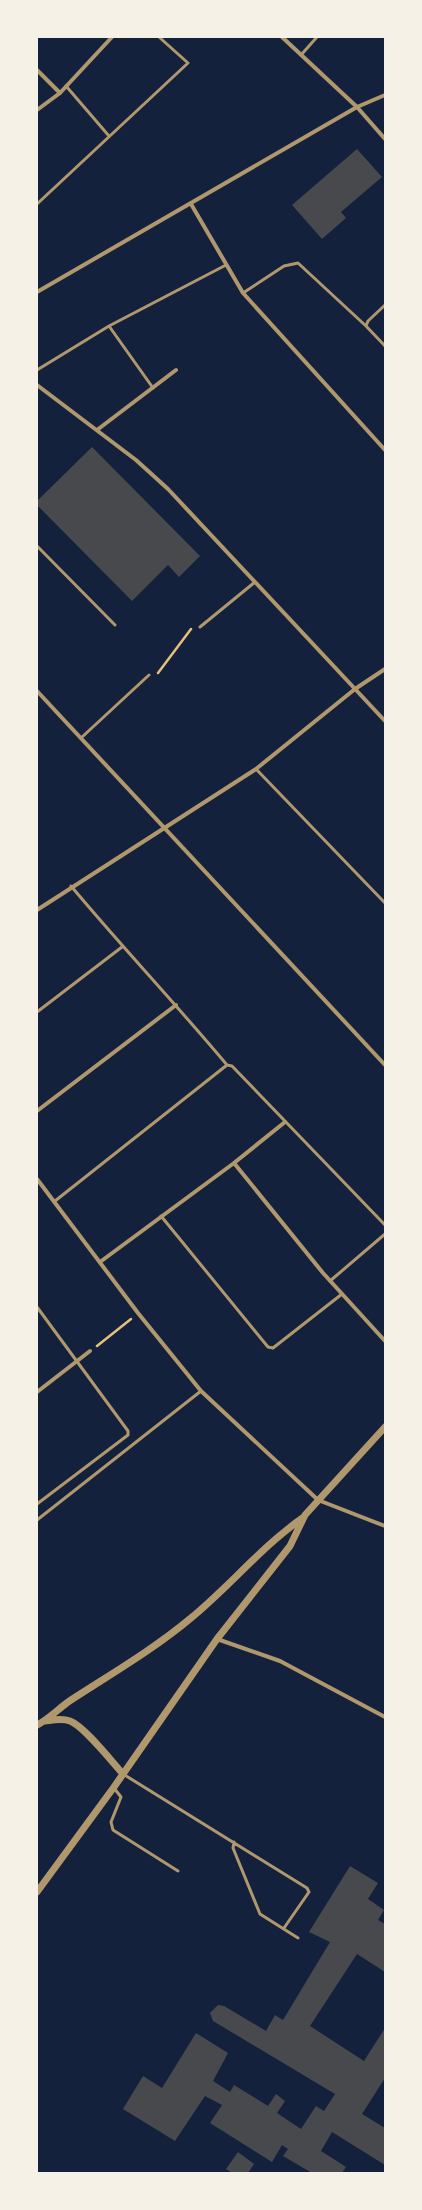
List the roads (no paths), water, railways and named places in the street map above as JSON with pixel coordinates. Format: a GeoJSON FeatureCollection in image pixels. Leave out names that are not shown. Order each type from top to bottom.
{"type":"FeatureCollection","features":[{"type":"Feature","properties":{"kind":"street"},"geometry":{"type":"LineString","coordinates":[[37,110],[60,93],[112,37]]}},
{"type":"Feature","properties":{"kind":"street"},"geometry":{"type":"LineString","coordinates":[[282,37],[356,107],[385,139]]}},
{"type":"Feature","properties":{"kind":"street"},"geometry":{"type":"LineString","coordinates":[[37,70],[60,93]]}},
{"type":"Feature","properties":{"kind":"street"},"geometry":{"type":"LineString","coordinates":[[37,292],[356,107],[385,95]]}},
{"type":"Feature","properties":{"kind":"street"},"geometry":{"type":"LineString","coordinates":[[191,204],[243,293],[385,450]]}},
{"type":"Feature","properties":{"kind":"street"},"geometry":{"type":"LineString","coordinates":[[97,430],[176,370]]}},
{"type":"Feature","properties":{"kind":"street"},"geometry":{"type":"LineString","coordinates":[[37,385],[136,460],[168,489],[385,721]]}},
{"type":"Feature","properties":{"kind":"street"},"geometry":{"type":"LineString","coordinates":[[37,910],[71,886],[164,829],[256,769],[355,689],[385,669]]}},
{"type":"Feature","properties":{"kind":"street"},"geometry":{"type":"LineString","coordinates":[[37,691],[164,829],[385,1064]]}},
{"type":"Feature","properties":{"kind":"street"},"geometry":{"type":"LineString","coordinates":[[37,1111],[176,1005]]}},
{"type":"Feature","properties":{"kind":"street"},"geometry":{"type":"LineString","coordinates":[[100,1262],[234,1163],[285,1122]]}},
{"type":"Feature","properties":{"kind":"street"},"geometry":{"type":"LineString","coordinates":[[234,1163],[330,1281],[385,1341]]}},
{"type":"Feature","properties":{"kind":"street"},"geometry":{"type":"LineString","coordinates":[[37,1179],[138,1313],[201,1391],[318,1500],[385,1526]]}},
{"type":"Feature","properties":{"kind":"street"},"geometry":{"type":"LineString","coordinates":[[37,1392],[90,1351]]}},
{"type":"Feature","properties":{"kind":"street"},"geometry":{"type":"LineString","coordinates":[[37,1726],[44,1722],[58,1708],[148,1651],[191,1619],[280,1533],[305,1515],[385,1427]]}},
{"type":"Feature","properties":{"kind":"street"},"geometry":{"type":"LineString","coordinates":[[37,1892],[114,1787],[217,1639],[290,1546],[305,1515]]}},
{"type":"Feature","properties":{"kind":"street"},"geometry":{"type":"LineString","coordinates":[[217,1639],[280,1661],[385,1717]]}},
{"type":"Feature","properties":{"kind":"street"},"geometry":{"type":"LineString","coordinates":[[44,1722],[60,1720],[70,1721],[81,1729],[123,1774]]}},
{"type":"Feature","properties":{"kind":"lane"},"geometry":{"type":"LineString","coordinates":[[37,204],[188,63],[159,37]]}},
{"type":"Feature","properties":{"kind":"lane"},"geometry":{"type":"LineString","coordinates":[[301,55],[317,37]]}},
{"type":"Feature","properties":{"kind":"lane"},"geometry":{"type":"LineString","coordinates":[[66,86],[110,136]]}},
{"type":"Feature","properties":{"kind":"lane"},"geometry":{"type":"LineString","coordinates":[[243,293],[284,266],[298,263],[366,326],[385,346]]}},
{"type":"Feature","properties":{"kind":"lane"},"geometry":{"type":"LineString","coordinates":[[37,370],[109,326],[226,265]]}},
{"type":"Feature","properties":{"kind":"lane"},"geometry":{"type":"LineString","coordinates":[[366,326],[368,321],[385,305]]}},
{"type":"Feature","properties":{"kind":"lane"},"geometry":{"type":"LineString","coordinates":[[109,326],[153,388]]}},
{"type":"Feature","properties":{"kind":"lane"},"geometry":{"type":"LineString","coordinates":[[37,546],[115,625]]}},
{"type":"Feature","properties":{"kind":"lane"},"geometry":{"type":"LineString","coordinates":[[200,627],[256,582]]}},
{"type":"Feature","properties":{"kind":"lane"},"geometry":{"type":"LineString","coordinates":[[81,738],[148,675]]}},
{"type":"Feature","properties":{"kind":"lane"},"geometry":{"type":"LineString","coordinates":[[256,769],[385,903]]}},
{"type":"Feature","properties":{"kind":"lane"},"geometry":{"type":"LineString","coordinates":[[71,886],[122,947],[176,1005],[227,1065],[232,1066],[385,1225]]}},
{"type":"Feature","properties":{"kind":"lane"},"geometry":{"type":"LineString","coordinates":[[37,1012],[122,947]]}},
{"type":"Feature","properties":{"kind":"lane"},"geometry":{"type":"LineString","coordinates":[[55,1201],[227,1065]]}},
{"type":"Feature","properties":{"kind":"lane"},"geometry":{"type":"LineString","coordinates":[[161,1216],[268,1348],[273,1348],[342,1294]]}},
{"type":"Feature","properties":{"kind":"lane"},"geometry":{"type":"LineString","coordinates":[[330,1281],[385,1234]]}},
{"type":"Feature","properties":{"kind":"lane"},"geometry":{"type":"LineString","coordinates":[[37,1307],[78,1360],[128,1431],[128,1435],[37,1504]]}},
{"type":"Feature","properties":{"kind":"lane"},"geometry":{"type":"LineString","coordinates":[[37,1520],[201,1391]]}},
{"type":"Feature","properties":{"kind":"lane"},"geometry":{"type":"LineString","coordinates":[[123,1774],[307,1888],[308,1892],[284,1928]]}},
{"type":"Feature","properties":{"kind":"lane"},"geometry":{"type":"LineString","coordinates":[[114,1787],[122,1797],[111,1822],[113,1830],[178,1871]]}},
{"type":"Feature","properties":{"kind":"lane"},"geometry":{"type":"LineString","coordinates":[[234,1842],[233,1848],[246,1884],[260,1914],[298,1938]]}}]}
